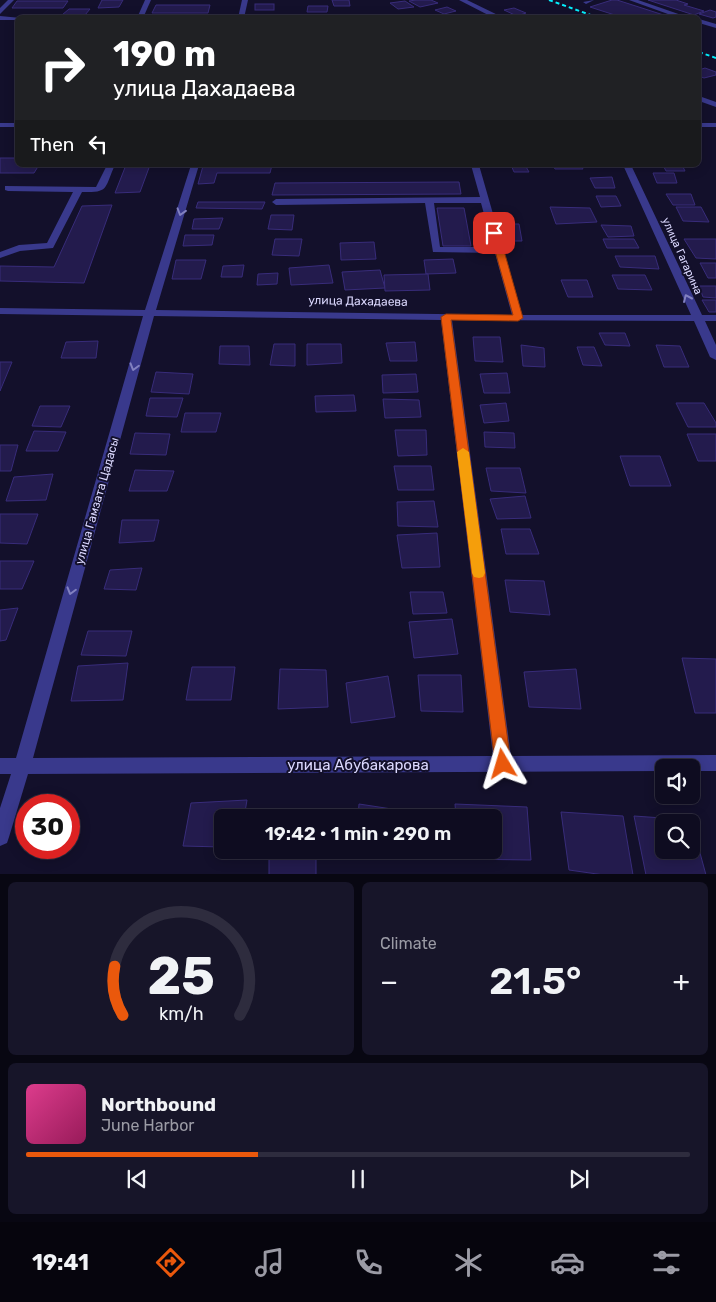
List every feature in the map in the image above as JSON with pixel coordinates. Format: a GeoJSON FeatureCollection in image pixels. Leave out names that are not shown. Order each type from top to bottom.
{"type":"FeatureCollection","features":[{"type":"Feature","properties":{"kind":"street"},"geometry":{"type":"LineString","coordinates":[[0,12],[11,0]]}},
{"type":"Feature","properties":{"kind":"street"},"geometry":{"type":"LineString","coordinates":[[141,15],[148,0]]}},
{"type":"Feature","properties":{"kind":"street"},"geometry":{"type":"LineString","coordinates":[[242,15],[245,0]]}},
{"type":"Feature","properties":{"kind":"street"},"geometry":{"type":"LineString","coordinates":[[462,0],[494,15]]}},
{"type":"Feature","properties":{"kind":"street"},"geometry":{"type":"LineString","coordinates":[[632,0],[678,15]]}},
{"type":"Feature","properties":{"kind":"street"},"geometry":{"type":"LineString","coordinates":[[0,18],[15,18]]}},
{"type":"Feature","properties":{"kind":"street"},"geometry":{"type":"LineString","coordinates":[[701,22],[716,26]]}},
{"type":"Feature","properties":{"kind":"street"},"geometry":{"type":"LineString","coordinates":[[701,99],[716,105]]}},
{"type":"Feature","properties":{"kind":"street"},"geometry":{"type":"LineString","coordinates":[[0,125],[15,125]]}},
{"type":"Feature","properties":{"kind":"street"},"geometry":{"type":"LineString","coordinates":[[701,125],[716,125]]}},
{"type":"Feature","properties":{"kind":"street"},"geometry":{"type":"LineString","coordinates":[[8,188],[99,190],[110,167]]}},
{"type":"Feature","properties":{"kind":"street","name":"улица Гамзата Цадасы"},"geometry":{"type":"LineString","coordinates":[[0,837],[22,766],[150,312],[194,167]]}},
{"type":"Feature","properties":{"kind":"street"},"geometry":{"type":"LineString","coordinates":[[476,167],[518,318]]}},
{"type":"Feature","properties":{"kind":"street","name":"улица Гагарина"},"geometry":{"type":"LineString","coordinates":[[628,167],[696,318],[716,357]]}},
{"type":"Feature","properties":{"kind":"street"},"geometry":{"type":"LineString","coordinates":[[0,255],[19,248],[50,246],[79,189]]}},
{"type":"Feature","properties":{"kind":"street"},"geometry":{"type":"LineString","coordinates":[[429,200],[436,250],[499,250]]}},
{"type":"Feature","properties":{"kind":"street"},"geometry":{"type":"LineString","coordinates":[[276,202],[485,200]]}},
{"type":"Feature","properties":{"kind":"street","name":"улица Дахадаева"},"geometry":{"type":"LineString","coordinates":[[0,311],[518,318],[716,318]]}},
{"type":"Feature","properties":{"kind":"street"},"geometry":{"type":"LineString","coordinates":[[446,317],[503,764]]}},
{"type":"Feature","properties":{"kind":"street","name":"улица Абубакарова"},"geometry":{"type":"LineString","coordinates":[[0,766],[716,763]]}},
{"type":"Feature","properties":{"kind":"building"},"geometry":{"type":"Polygon","coordinates":[[[102,0],[123,0],[119,7],[98,8],[102,0]]]}},
{"type":"Feature","properties":{"kind":"building"},"geometry":{"type":"Polygon","coordinates":[[[332,0],[349,0],[350,6],[334,6],[332,0]]]}},
{"type":"Feature","properties":{"kind":"building"},"geometry":{"type":"Polygon","coordinates":[[[431,0],[438,3],[420,7],[409,1],[431,0]]]}},
{"type":"Feature","properties":{"kind":"building"},"geometry":{"type":"Polygon","coordinates":[[[617,0],[664,15],[615,15],[590,7],[617,0]]]}},
{"type":"Feature","properties":{"kind":"building"},"geometry":{"type":"Polygon","coordinates":[[[648,0],[676,0],[688,4],[684,5],[704,11],[694,15],[648,0]]]}},
{"type":"Feature","properties":{"kind":"building"},"geometry":{"type":"Polygon","coordinates":[[[17,1],[68,1],[63,8],[12,8],[17,1]]]}},
{"type":"Feature","properties":{"kind":"building"},"geometry":{"type":"Polygon","coordinates":[[[405,1],[414,7],[398,9],[390,3],[405,1]]]}},
{"type":"Feature","properties":{"kind":"building"},"geometry":{"type":"Polygon","coordinates":[[[255,4],[274,4],[274,10],[255,10],[255,4]]]}},
{"type":"Feature","properties":{"kind":"building"},"geometry":{"type":"Polygon","coordinates":[[[156,5],[210,5],[208,13],[152,13],[156,5]]]}},
{"type":"Feature","properties":{"kind":"building"},"geometry":{"type":"Polygon","coordinates":[[[308,6],[328,6],[327,12],[307,12],[308,6]]]}},
{"type":"Feature","properties":{"kind":"building"},"geometry":{"type":"Polygon","coordinates":[[[447,7],[456,11],[444,14],[435,10],[447,7]]]}},
{"type":"Feature","properties":{"kind":"building"},"geometry":{"type":"Polygon","coordinates":[[[514,8],[526,13],[515,15],[504,10],[514,8]]]}},
{"type":"Feature","properties":{"kind":"building"},"geometry":{"type":"Polygon","coordinates":[[[69,9],[90,9],[85,15],[62,15],[69,9]]]}},
{"type":"Feature","properties":{"kind":"building"},"geometry":{"type":"Polygon","coordinates":[[[710,10],[716,12],[716,17],[713,18],[699,14],[710,10]]]}},
{"type":"Feature","properties":{"kind":"building"},"geometry":{"type":"Polygon","coordinates":[[[705,68],[716,72],[716,75],[704,78],[701,77],[701,69],[705,68]]]}},
{"type":"Feature","properties":{"kind":"building"},"geometry":{"type":"Polygon","coordinates":[[[0,158],[15,158],[15,167],[38,167],[34,173],[0,173],[0,158]]]}},
{"type":"Feature","properties":{"kind":"building"},"geometry":{"type":"Polygon","coordinates":[[[125,167],[149,167],[140,192],[115,193],[125,167]]]}},
{"type":"Feature","properties":{"kind":"building"},"geometry":{"type":"Polygon","coordinates":[[[203,167],[272,167],[270,173],[217,173],[214,183],[198,184],[203,167]]]}},
{"type":"Feature","properties":{"kind":"building"},"geometry":{"type":"Polygon","coordinates":[[[512,167],[526,167],[529,172],[514,172],[512,167]]]}},
{"type":"Feature","properties":{"kind":"building"},"geometry":{"type":"Polygon","coordinates":[[[554,167],[582,167],[583,169],[555,169],[554,167]]]}},
{"type":"Feature","properties":{"kind":"building"},"geometry":{"type":"Polygon","coordinates":[[[664,167],[683,167],[685,171],[666,171],[664,167]]]}},
{"type":"Feature","properties":{"kind":"building"},"geometry":{"type":"Polygon","coordinates":[[[653,173],[674,173],[677,183],[657,183],[653,173]]]}},
{"type":"Feature","properties":{"kind":"building"},"geometry":{"type":"Polygon","coordinates":[[[612,177],[615,188],[595,188],[590,178],[612,177]]]}},
{"type":"Feature","properties":{"kind":"building"},"geometry":{"type":"Polygon","coordinates":[[[459,182],[461,194],[272,195],[275,183],[459,182]]]}},
{"type":"Feature","properties":{"kind":"building"},"geometry":{"type":"Polygon","coordinates":[[[666,194],[691,194],[695,205],[673,205],[666,194]]]}},
{"type":"Feature","properties":{"kind":"building"},"geometry":{"type":"Polygon","coordinates":[[[596,196],[616,196],[621,206],[601,207],[596,196]]]}},
{"type":"Feature","properties":{"kind":"building"},"geometry":{"type":"Polygon","coordinates":[[[198,202],[265,202],[262,209],[196,208],[198,202]]]}},
{"type":"Feature","properties":{"kind":"building"},"geometry":{"type":"Polygon","coordinates":[[[112,205],[84,283],[0,281],[0,266],[54,267],[82,206],[112,205]]]}},
{"type":"Feature","properties":{"kind":"building"},"geometry":{"type":"Polygon","coordinates":[[[550,207],[590,208],[597,222],[556,224],[550,207]]]}},
{"type":"Feature","properties":{"kind":"building"},"geometry":{"type":"Polygon","coordinates":[[[676,207],[701,207],[709,222],[683,221],[676,207]]]}},
{"type":"Feature","properties":{"kind":"building"},"geometry":{"type":"Polygon","coordinates":[[[437,208],[464,208],[471,246],[443,246],[437,208]]]}},
{"type":"Feature","properties":{"kind":"building"},"geometry":{"type":"Polygon","coordinates":[[[271,215],[294,215],[292,230],[268,229],[271,215]]]}},
{"type":"Feature","properties":{"kind":"building"},"geometry":{"type":"Polygon","coordinates":[[[223,218],[219,229],[192,229],[194,219],[223,218]]]}},
{"type":"Feature","properties":{"kind":"building"},"geometry":{"type":"Polygon","coordinates":[[[494,224],[519,224],[522,241],[498,241],[494,224]]]}},
{"type":"Feature","properties":{"kind":"building"},"geometry":{"type":"Polygon","coordinates":[[[601,225],[631,226],[634,236],[608,237],[601,225]]]}},
{"type":"Feature","properties":{"kind":"building"},"geometry":{"type":"Polygon","coordinates":[[[185,235],[214,235],[212,245],[183,246],[185,235]]]}},
{"type":"Feature","properties":{"kind":"building"},"geometry":{"type":"Polygon","coordinates":[[[275,239],[302,239],[299,256],[272,255],[275,239]]]}},
{"type":"Feature","properties":{"kind":"building"},"geometry":{"type":"Polygon","coordinates":[[[603,239],[634,239],[639,248],[607,248],[603,239]]]}},
{"type":"Feature","properties":{"kind":"building"},"geometry":{"type":"Polygon","coordinates":[[[684,239],[716,239],[716,259],[696,258],[684,239]]]}},
{"type":"Feature","properties":{"kind":"building"},"geometry":{"type":"Polygon","coordinates":[[[374,242],[376,259],[341,260],[340,243],[374,242]]]}},
{"type":"Feature","properties":{"kind":"building"},"geometry":{"type":"Polygon","coordinates":[[[615,256],[655,256],[659,269],[620,267],[615,256]]]}},
{"type":"Feature","properties":{"kind":"building"},"geometry":{"type":"Polygon","coordinates":[[[453,259],[456,273],[426,274],[424,260],[453,259]]]}},
{"type":"Feature","properties":{"kind":"building"},"geometry":{"type":"Polygon","coordinates":[[[176,260],[206,260],[201,279],[172,279],[176,260]]]}},
{"type":"Feature","properties":{"kind":"building"},"geometry":{"type":"Polygon","coordinates":[[[700,263],[716,263],[716,278],[708,278],[700,263]]]}},
{"type":"Feature","properties":{"kind":"building"},"geometry":{"type":"Polygon","coordinates":[[[244,265],[242,277],[221,277],[223,266],[244,265]]]}},
{"type":"Feature","properties":{"kind":"building"},"geometry":{"type":"Polygon","coordinates":[[[329,265],[333,283],[291,285],[289,268],[329,265]]]}},
{"type":"Feature","properties":{"kind":"building"},"geometry":{"type":"Polygon","coordinates":[[[380,270],[385,288],[345,290],[342,272],[380,270]]]}},
{"type":"Feature","properties":{"kind":"building"},"geometry":{"type":"Polygon","coordinates":[[[278,273],[277,284],[257,285],[258,274],[278,273]]]}},
{"type":"Feature","properties":{"kind":"building"},"geometry":{"type":"Polygon","coordinates":[[[428,274],[430,290],[385,291],[384,275],[428,274]]]}},
{"type":"Feature","properties":{"kind":"building"},"geometry":{"type":"Polygon","coordinates":[[[612,275],[645,275],[652,290],[618,289],[612,275]]]}},
{"type":"Feature","properties":{"kind":"building"},"geometry":{"type":"Polygon","coordinates":[[[561,280],[587,280],[593,297],[568,297],[561,280]]]}},
{"type":"Feature","properties":{"kind":"building"},"geometry":{"type":"Polygon","coordinates":[[[699,286],[716,286],[716,298],[703,297],[699,286]]]}},
{"type":"Feature","properties":{"kind":"building"},"geometry":{"type":"Polygon","coordinates":[[[702,300],[716,300],[716,312],[709,312],[702,300]]]}},
{"type":"Feature","properties":{"kind":"building"},"geometry":{"type":"Polygon","coordinates":[[[599,333],[625,333],[630,346],[605,345],[599,333]]]}},
{"type":"Feature","properties":{"kind":"building"},"geometry":{"type":"Polygon","coordinates":[[[473,337],[500,337],[503,362],[475,361],[473,337]]]}},
{"type":"Feature","properties":{"kind":"building"},"geometry":{"type":"Polygon","coordinates":[[[98,341],[96,358],[61,358],[66,342],[98,341]]]}},
{"type":"Feature","properties":{"kind":"building"},"geometry":{"type":"Polygon","coordinates":[[[415,342],[417,361],[390,361],[386,343],[415,342]]]}},
{"type":"Feature","properties":{"kind":"building"},"geometry":{"type":"Polygon","coordinates":[[[274,344],[295,344],[295,366],[270,365],[274,344]]]}},
{"type":"Feature","properties":{"kind":"building"},"geometry":{"type":"Polygon","coordinates":[[[307,344],[341,344],[342,363],[307,365],[307,344]]]}},
{"type":"Feature","properties":{"kind":"building"},"geometry":{"type":"Polygon","coordinates":[[[521,345],[544,348],[545,367],[523,366],[521,345]]]}},
{"type":"Feature","properties":{"kind":"building"},"geometry":{"type":"Polygon","coordinates":[[[656,345],[680,346],[689,367],[664,367],[656,345]]]}},
{"type":"Feature","properties":{"kind":"building"},"geometry":{"type":"Polygon","coordinates":[[[220,346],[249,346],[250,365],[219,364],[220,346]]]}},
{"type":"Feature","properties":{"kind":"building"},"geometry":{"type":"Polygon","coordinates":[[[577,347],[594,347],[602,366],[583,365],[577,347]]]}},
{"type":"Feature","properties":{"kind":"building"},"geometry":{"type":"Polygon","coordinates":[[[0,362],[12,362],[0,391],[0,362]]]}},
{"type":"Feature","properties":{"kind":"building"},"geometry":{"type":"Polygon","coordinates":[[[156,372],[193,374],[189,394],[151,392],[156,372]]]}},
{"type":"Feature","properties":{"kind":"building"},"geometry":{"type":"Polygon","coordinates":[[[507,373],[510,393],[484,393],[480,374],[507,373]]]}},
{"type":"Feature","properties":{"kind":"building"},"geometry":{"type":"Polygon","coordinates":[[[416,374],[418,392],[383,393],[382,375],[416,374]]]}},
{"type":"Feature","properties":{"kind":"building"},"geometry":{"type":"Polygon","coordinates":[[[354,395],[356,411],[316,412],[315,396],[354,395]]]}},
{"type":"Feature","properties":{"kind":"building"},"geometry":{"type":"Polygon","coordinates":[[[150,398],[183,398],[177,417],[146,416],[150,398]]]}},
{"type":"Feature","properties":{"kind":"building"},"geometry":{"type":"Polygon","coordinates":[[[383,399],[419,400],[421,417],[385,418],[383,399]]]}},
{"type":"Feature","properties":{"kind":"building"},"geometry":{"type":"Polygon","coordinates":[[[506,403],[509,421],[484,423],[480,405],[506,403]]]}},
{"type":"Feature","properties":{"kind":"building"},"geometry":{"type":"Polygon","coordinates":[[[676,403],[704,403],[716,423],[716,427],[688,427],[676,403]]]}},
{"type":"Feature","properties":{"kind":"building"},"geometry":{"type":"Polygon","coordinates":[[[40,406],[70,406],[61,427],[32,426],[40,406]]]}},
{"type":"Feature","properties":{"kind":"building"},"geometry":{"type":"Polygon","coordinates":[[[185,413],[221,413],[216,432],[181,432],[185,413]]]}},
{"type":"Feature","properties":{"kind":"building"},"geometry":{"type":"Polygon","coordinates":[[[395,430],[426,430],[427,455],[398,456],[395,430]]]}},
{"type":"Feature","properties":{"kind":"building"},"geometry":{"type":"Polygon","coordinates":[[[34,431],[66,432],[58,451],[26,451],[34,431]]]}},
{"type":"Feature","properties":{"kind":"building"},"geometry":{"type":"Polygon","coordinates":[[[484,432],[514,433],[515,448],[485,447],[484,432]]]}},
{"type":"Feature","properties":{"kind":"building"},"geometry":{"type":"Polygon","coordinates":[[[135,433],[170,434],[166,455],[130,454],[135,433]]]}},
{"type":"Feature","properties":{"kind":"building"},"geometry":{"type":"Polygon","coordinates":[[[687,434],[716,434],[716,461],[698,461],[687,434]]]}},
{"type":"Feature","properties":{"kind":"building"},"geometry":{"type":"Polygon","coordinates":[[[0,445],[18,445],[11,471],[0,471],[0,445]]]}},
{"type":"Feature","properties":{"kind":"building"},"geometry":{"type":"Polygon","coordinates":[[[620,456],[660,456],[671,486],[630,486],[620,456]]]}},
{"type":"Feature","properties":{"kind":"building"},"geometry":{"type":"Polygon","coordinates":[[[394,466],[431,466],[434,490],[398,490],[394,466]]]}},
{"type":"Feature","properties":{"kind":"building"},"geometry":{"type":"Polygon","coordinates":[[[486,468],[520,468],[526,493],[491,491],[486,468]]]}},
{"type":"Feature","properties":{"kind":"building"},"geometry":{"type":"Polygon","coordinates":[[[135,470],[174,471],[167,491],[129,491],[135,470]]]}},
{"type":"Feature","properties":{"kind":"building"},"geometry":{"type":"Polygon","coordinates":[[[53,474],[46,500],[6,501],[14,477],[53,474]]]}},
{"type":"Feature","properties":{"kind":"building"},"geometry":{"type":"Polygon","coordinates":[[[525,496],[531,518],[497,519],[490,499],[525,496]]]}},
{"type":"Feature","properties":{"kind":"building"},"geometry":{"type":"Polygon","coordinates":[[[434,501],[438,527],[398,526],[397,502],[434,501]]]}},
{"type":"Feature","properties":{"kind":"building"},"geometry":{"type":"Polygon","coordinates":[[[0,514],[38,514],[27,544],[0,543],[0,514]]]}},
{"type":"Feature","properties":{"kind":"building"},"geometry":{"type":"Polygon","coordinates":[[[122,520],[159,520],[154,541],[119,543],[122,520]]]}},
{"type":"Feature","properties":{"kind":"building"},"geometry":{"type":"Polygon","coordinates":[[[501,529],[530,529],[539,554],[506,554],[501,529]]]}},
{"type":"Feature","properties":{"kind":"building"},"geometry":{"type":"Polygon","coordinates":[[[437,533],[440,567],[402,568],[397,535],[437,533]]]}},
{"type":"Feature","properties":{"kind":"building"},"geometry":{"type":"Polygon","coordinates":[[[0,561],[34,561],[22,589],[0,589],[0,561]]]}},
{"type":"Feature","properties":{"kind":"building"},"geometry":{"type":"Polygon","coordinates":[[[142,568],[136,590],[104,589],[110,570],[142,568]]]}},
{"type":"Feature","properties":{"kind":"building"},"geometry":{"type":"Polygon","coordinates":[[[505,580],[544,581],[550,615],[510,612],[505,580]]]}},
{"type":"Feature","properties":{"kind":"building"},"geometry":{"type":"Polygon","coordinates":[[[410,592],[443,592],[447,613],[413,614],[410,592]]]}},
{"type":"Feature","properties":{"kind":"building"},"geometry":{"type":"Polygon","coordinates":[[[18,608],[6,640],[0,641],[0,610],[18,608]]]}},
{"type":"Feature","properties":{"kind":"building"},"geometry":{"type":"Polygon","coordinates":[[[452,619],[458,654],[414,658],[409,622],[452,619]]]}},
{"type":"Feature","properties":{"kind":"building"},"geometry":{"type":"Polygon","coordinates":[[[88,631],[132,631],[126,656],[81,655],[88,631]]]}},
{"type":"Feature","properties":{"kind":"building"},"geometry":{"type":"Polygon","coordinates":[[[682,658],[716,659],[716,713],[695,713],[682,658]]]}},
{"type":"Feature","properties":{"kind":"building"},"geometry":{"type":"Polygon","coordinates":[[[128,663],[123,700],[71,701],[78,666],[128,663]]]}},
{"type":"Feature","properties":{"kind":"building"},"geometry":{"type":"Polygon","coordinates":[[[192,667],[235,667],[231,700],[186,700],[192,667]]]}},
{"type":"Feature","properties":{"kind":"building"},"geometry":{"type":"Polygon","coordinates":[[[280,669],[326,670],[328,707],[278,709],[280,669]]]}},
{"type":"Feature","properties":{"kind":"building"},"geometry":{"type":"Polygon","coordinates":[[[576,669],[581,709],[529,707],[524,672],[576,669]]]}},
{"type":"Feature","properties":{"kind":"building"},"geometry":{"type":"Polygon","coordinates":[[[418,675],[461,675],[463,712],[421,711],[418,675]]]}},
{"type":"Feature","properties":{"kind":"building"},"geometry":{"type":"Polygon","coordinates":[[[388,676],[395,717],[351,723],[346,683],[388,676]]]}},
{"type":"Feature","properties":{"kind":"building"},"geometry":{"type":"Polygon","coordinates":[[[247,800],[246,809],[214,809],[214,847],[183,846],[191,803],[247,800]]]}},
{"type":"Feature","properties":{"kind":"building"},"geometry":{"type":"Polygon","coordinates":[[[359,804],[392,809],[359,809],[359,804]]]}},
{"type":"Feature","properties":{"kind":"building"},"geometry":{"type":"Polygon","coordinates":[[[455,804],[527,807],[531,860],[458,859],[502,859],[502,809],[455,809],[455,804]]]}},
{"type":"Feature","properties":{"kind":"building"},"geometry":{"type":"Polygon","coordinates":[[[561,812],[623,816],[633,874],[597,874],[569,870],[561,812]]]}},
{"type":"Feature","properties":{"kind":"building"},"geometry":{"type":"Polygon","coordinates":[[[634,816],[655,817],[655,859],[700,859],[700,853],[706,874],[646,874],[634,816]]]}},
{"type":"Feature","properties":{"kind":"building"},"geometry":{"type":"Polygon","coordinates":[[[269,859],[316,859],[316,874],[269,874],[269,859]]]}},
{"type":"Feature","properties":{"kind":"railway"},"geometry":{"type":"LineString","coordinates":[[549,0],[591,15]]}},
{"type":"Feature","properties":{"kind":"railway"},"geometry":{"type":"LineString","coordinates":[[701,53],[716,58]]}},
{"type":"Feature","properties":{"kind":"slow traffic"},"geometry":{"type":"LineString","coordinates":[[463,452],[479,573]]}},
{"type":"Feature","properties":{"kind":"route"},"geometry":{"type":"LineString","coordinates":[[494,233],[518,318],[446,317],[503,764]]}}]}
